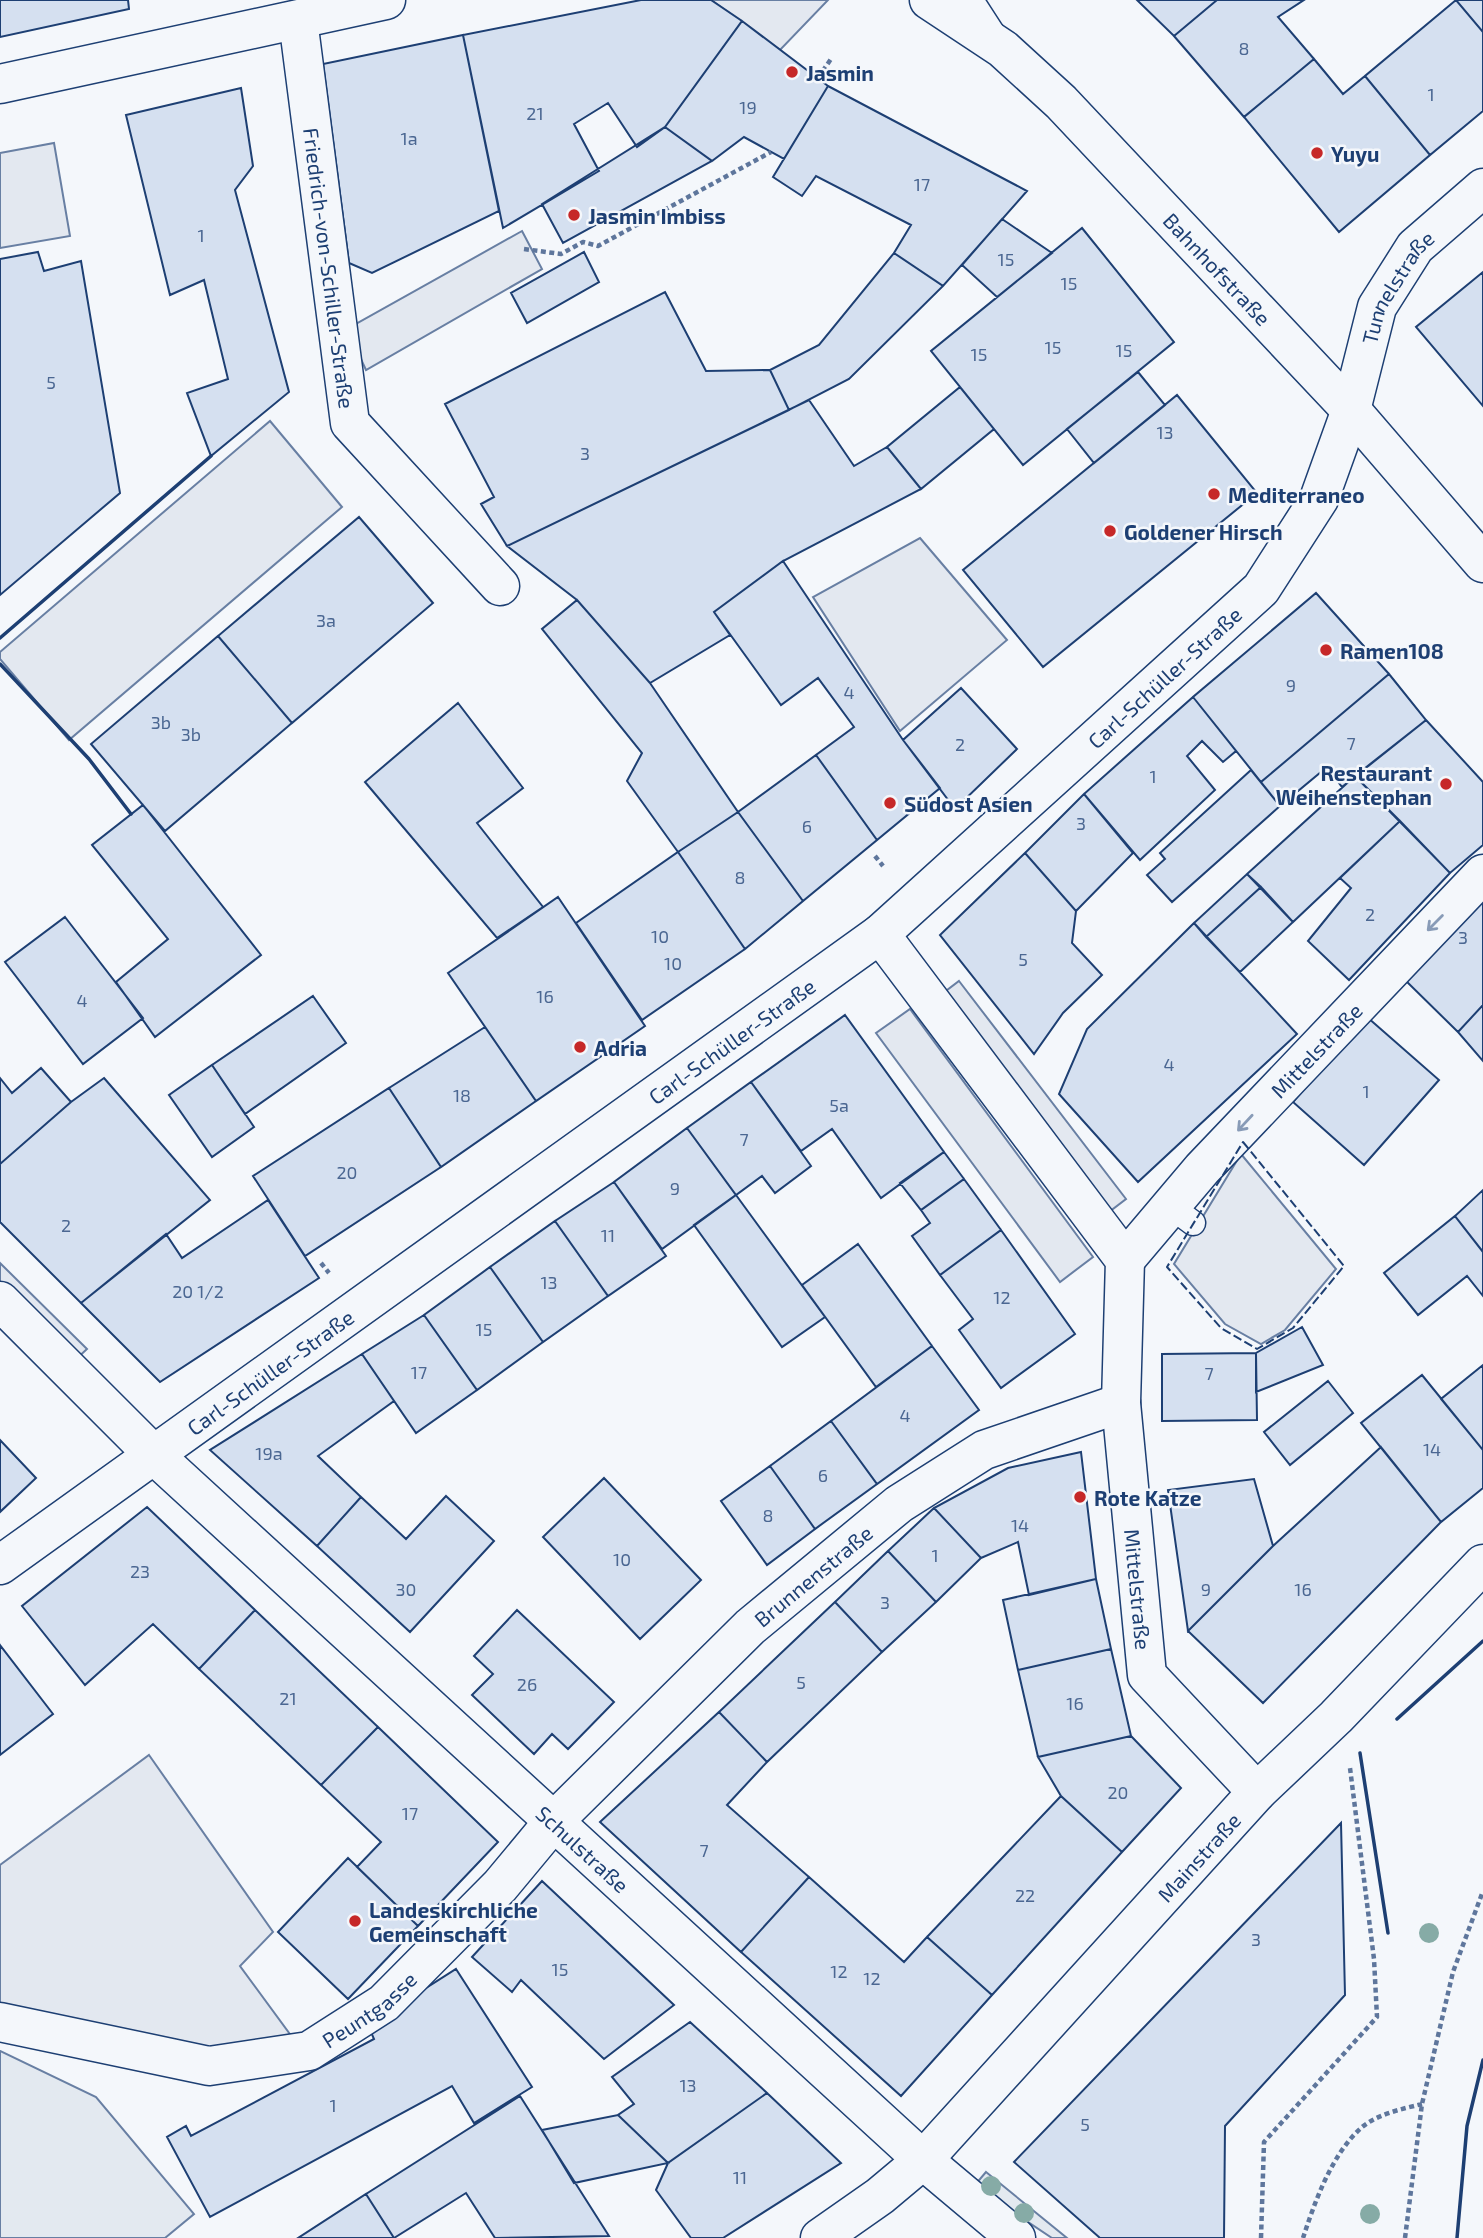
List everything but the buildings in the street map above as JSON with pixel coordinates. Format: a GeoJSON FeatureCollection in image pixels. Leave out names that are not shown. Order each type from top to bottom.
{"type":"FeatureCollection","features":[{"type":"Feature","properties":{"kind":"street"},"geometry":{"type":"LineString","coordinates":[[0,84],[386,0]]}},
{"type":"Feature","properties":{"kind":"street","name":"Bahnhofstraße"},"geometry":{"type":"LineString","coordinates":[[929,0],[1003,49],[1061,102],[1350,410],[1483,563]]}},
{"type":"Feature","properties":{"kind":"street","name":"Friedrich-von-Schiller-Straße"},"geometry":{"type":"LineString","coordinates":[[298,20],[350,422],[500,586]]}},
{"type":"Feature","properties":{"kind":"street","name":"Tunnelstraße"},"geometry":{"type":"LineString","coordinates":[[1350,410],[1377,307],[1415,247],[1483,187]]}},
{"type":"Feature","properties":{"kind":"street","name":"Carl-Schüller-Straße"},"geometry":{"type":"LineString","coordinates":[[0,1565],[880,934],[1261,589],[1319,499],[1350,410]]}},
{"type":"Feature","properties":{"kind":"street","name":"Mittelstraße"},"geometry":{"type":"LineString","coordinates":[[1257,1792],[1147,1675],[1121,1403],[1125,1260],[1182,1214],[1202,1169],[1483,874]]}},
{"type":"Feature","properties":{"kind":"street"},"geometry":{"type":"LineString","coordinates":[[880,934],[1125,1260]]}},
{"type":"Feature","properties":{"kind":"street","name":"Schulstraße"},"geometry":{"type":"LineString","coordinates":[[0,1301],[153,1454],[923,2160],[1016,2238]]}},
{"type":"Feature","properties":{"kind":"street","name":"Brunnenstraße"},"geometry":{"type":"LineString","coordinates":[[554,1822],[750,1628],[899,1504],[984,1450],[1121,1403]]}},
{"type":"Feature","properties":{"kind":"street","name":"Mainstraße"},"geometry":{"type":"LineString","coordinates":[[820,2238],[880,2196],[923,2160],[1257,1792],[1336,1717],[1483,1564]]}},
{"type":"Feature","properties":{"kind":"street","name":"Peuntgasse"},"geometry":{"type":"LineString","coordinates":[[0,2022],[209,2066],[309,2051],[384,2003],[500,1886],[554,1822]]}},
{"type":"Feature","properties":{"kind":"lane"},"geometry":{"type":"LineString","coordinates":[[971,0],[1003,49]]}},
{"type":"Feature","properties":{"kind":"path"},"geometry":{"type":"LineString","coordinates":[[818,78],[831,59]]}},
{"type":"Feature","properties":{"kind":"path"},"geometry":{"type":"LineString","coordinates":[[524,249],[561,254],[583,242],[598,246],[771,152]]}},
{"type":"Feature","properties":{"kind":"path"},"geometry":{"type":"LineString","coordinates":[[1261,2238],[1264,2142],[1377,2017],[1374,1959],[1353,1776],[1336,1717]]}},
{"type":"Feature","properties":{"kind":"path"},"geometry":{"type":"LineString","coordinates":[[1405,2238],[1422,2105],[1453,1972],[1483,1891]]}},
{"type":"Feature","properties":{"kind":"path"},"geometry":{"type":"LineString","coordinates":[[1303,2238],[1338,2157],[1362,2127],[1389,2113],[1422,2105]]}},
{"type":"Feature","properties":{"kind":"shaded area"},"geometry":{"type":"Polygon","coordinates":[[[711,0],[828,0],[780,50],[711,0]]]}},
{"type":"Feature","properties":{"kind":"shaded area"},"geometry":{"type":"Polygon","coordinates":[[[54,143],[70,236],[0,248],[0,153],[54,143]]]}},
{"type":"Feature","properties":{"kind":"shaded area"},"geometry":{"type":"Polygon","coordinates":[[[522,231],[542,269],[366,370],[347,329],[522,231]]]}},
{"type":"Feature","properties":{"kind":"shaded area"},"geometry":{"type":"Polygon","coordinates":[[[270,421],[342,507],[69,740],[0,659],[0,652],[270,421]]]}},
{"type":"Feature","properties":{"kind":"shaded area"},"geometry":{"type":"Polygon","coordinates":[[[920,538],[1007,640],[900,731],[813,597],[920,538]]]}},
{"type":"Feature","properties":{"kind":"shaded area"},"geometry":{"type":"Polygon","coordinates":[[[959,981],[1126,1199],[1105,1215],[938,997],[959,981]]]}},
{"type":"Feature","properties":{"kind":"shaded area"},"geometry":{"type":"Polygon","coordinates":[[[910,1009],[1093,1257],[1060,1282],[876,1033],[910,1009]]]}},
{"type":"Feature","properties":{"kind":"shaded area"},"geometry":{"type":"Polygon","coordinates":[[[1241,1154],[1336,1269],[1285,1330],[1261,1344],[1225,1324],[1174,1264],[1241,1154]]]}},
{"type":"Feature","properties":{"kind":"shaded area"},"geometry":{"type":"Polygon","coordinates":[[[0,1263],[87,1349],[74,1361],[0,1286],[0,1263]]]}},
{"type":"Feature","properties":{"kind":"shaded area"},"geometry":{"type":"Polygon","coordinates":[[[149,1755],[273,1932],[240,1966],[295,2041],[217,2054],[0,2013],[0,1865],[149,1755]]]}},
{"type":"Feature","properties":{"kind":"shaded area"},"geometry":{"type":"Polygon","coordinates":[[[0,2051],[96,2097],[194,2214],[165,2238],[0,2238],[0,2051]]]}},
{"type":"Feature","properties":{"kind":"shaded area"},"geometry":{"type":"Polygon","coordinates":[[[986,2172],[1067,2238],[1052,2238],[974,2186],[986,2172]]]}},
{"type":"Feature","properties":{"kind":"fence"},"geometry":{"type":"LineString","coordinates":[[1243,1142],[1344,1266],[1293,1328],[1257,1349],[1221,1328],[1167,1267],[1243,1142]]}},
{"type":"Feature","properties":{"kind":"wall"},"geometry":{"type":"LineString","coordinates":[[0,638],[211,456]]}},
{"type":"Feature","properties":{"kind":"wall"},"geometry":{"type":"LineString","coordinates":[[0,664],[89,759],[131,814]]}},
{"type":"Feature","properties":{"kind":"wall"},"geometry":{"type":"LineString","coordinates":[[1397,1719],[1483,1641]]}},
{"type":"Feature","properties":{"kind":"wall"},"geometry":{"type":"LineString","coordinates":[[1360,1753],[1388,1933]]}},
{"type":"Feature","properties":{"kind":"wall"},"geometry":{"type":"LineString","coordinates":[[1457,2238],[1467,2126],[1483,2060]]}},
{"type":"Feature","properties":{"kind":"place","name":"Jasmin"},"geometry":{"type":"Point","coordinates":[792,72]}},
{"type":"Feature","properties":{"kind":"place","name":"Yuyu"},"geometry":{"type":"Point","coordinates":[1317,153]}},
{"type":"Feature","properties":{"kind":"place","name":"Jasmin Imbiss"},"geometry":{"type":"Point","coordinates":[574,215]}},
{"type":"Feature","properties":{"kind":"place","name":"Mediterraneo"},"geometry":{"type":"Point","coordinates":[1214,494]}},
{"type":"Feature","properties":{"kind":"place","name":"Goldener Hirsch"},"geometry":{"type":"Point","coordinates":[1110,531]}},
{"type":"Feature","properties":{"kind":"place","name":"Ramen108"},"geometry":{"type":"Point","coordinates":[1326,650]}},
{"type":"Feature","properties":{"kind":"place","name":"Restaurant Weihenstephan"},"geometry":{"type":"Point","coordinates":[1446,784]}},
{"type":"Feature","properties":{"kind":"place","name":"Südost Asien"},"geometry":{"type":"Point","coordinates":[890,803]}},
{"type":"Feature","properties":{"kind":"place","name":"Adria"},"geometry":{"type":"Point","coordinates":[580,1047]}},
{"type":"Feature","properties":{"kind":"place","name":"Rote Katze"},"geometry":{"type":"Point","coordinates":[1080,1497]}},
{"type":"Feature","properties":{"kind":"place","name":"Landeskirchliche Gemeinschaft"},"geometry":{"type":"Point","coordinates":[355,1921]}}]}
